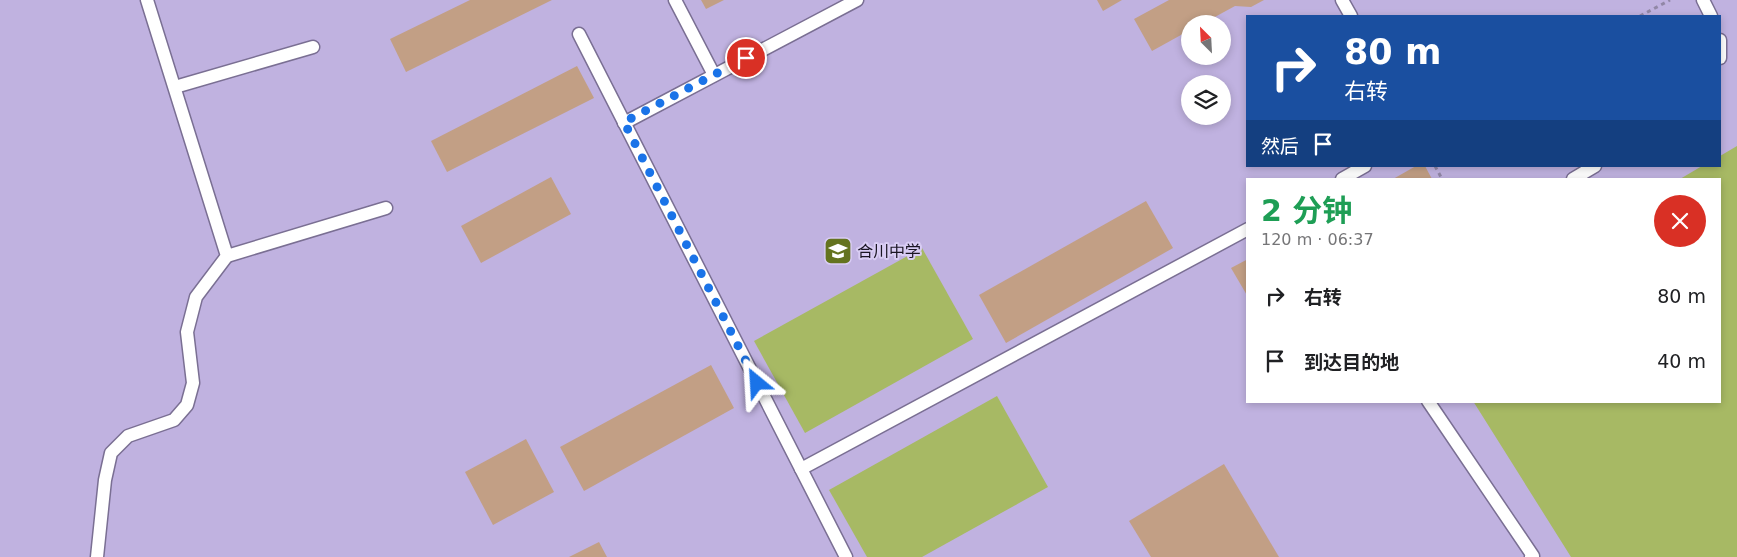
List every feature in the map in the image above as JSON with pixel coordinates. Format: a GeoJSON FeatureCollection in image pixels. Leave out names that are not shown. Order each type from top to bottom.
{"type":"FeatureCollection","features":[{"type":"Feature","properties":{"kind":"lane"},"geometry":{"type":"LineString","coordinates":[[147,0],[227,256]]}},
{"type":"Feature","properties":{"kind":"lane"},"geometry":{"type":"LineString","coordinates":[[675,0],[714,75]]}},
{"type":"Feature","properties":{"kind":"lane"},"geometry":{"type":"LineString","coordinates":[[624,122],[858,0]]}},
{"type":"Feature","properties":{"kind":"lane"},"geometry":{"type":"LineString","coordinates":[[1342,0],[1350,15]]}},
{"type":"Feature","properties":{"kind":"lane"},"geometry":{"type":"LineString","coordinates":[[1703,0],[1710,15]]}},
{"type":"Feature","properties":{"kind":"lane"},"geometry":{"type":"LineString","coordinates":[[579,34],[846,557]]}},
{"type":"Feature","properties":{"kind":"lane"},"geometry":{"type":"LineString","coordinates":[[174,87],[313,47]]}},
{"type":"Feature","properties":{"kind":"lane"},"geometry":{"type":"LineString","coordinates":[[1344,178],[1363,167]]}},
{"type":"Feature","properties":{"kind":"lane"},"geometry":{"type":"LineString","coordinates":[[1575,178],[1593,167]]}},
{"type":"Feature","properties":{"kind":"lane"},"geometry":{"type":"LineString","coordinates":[[97,557],[105,480],[110,453],[128,436],[174,420],[186,405],[193,383],[187,332],[196,297],[227,256],[386,208]]}},
{"type":"Feature","properties":{"kind":"lane"},"geometry":{"type":"LineString","coordinates":[[801,469],[1246,230]]}},
{"type":"Feature","properties":{"kind":"lane"},"geometry":{"type":"LineString","coordinates":[[1429,403],[1533,557]]}},
{"type":"Feature","properties":{"kind":"path"},"geometry":{"type":"LineString","coordinates":[[1642,15],[1670,0]]}},
{"type":"Feature","properties":{"kind":"shaded area","name":"合川中学"},"geometry":{"type":"Polygon","coordinates":[[[0,0],[1737,0],[1737,557],[0,557],[0,0]]]}},
{"type":"Feature","properties":{"kind":"green space"},"geometry":{"type":"Polygon","coordinates":[[[1737,146],[1737,557],[1571,557],[1474,403],[1721,403],[1721,178],[1682,178],[1700,167],[1721,167],[1721,155],[1737,146]]]}},
{"type":"Feature","properties":{"kind":"green space"},"geometry":{"type":"Polygon","coordinates":[[[922,248],[973,339],[805,433],[754,341],[922,248]]]}},
{"type":"Feature","properties":{"kind":"green space"},"geometry":{"type":"Polygon","coordinates":[[[997,396],[1048,487],[922,557],[867,557],[829,490],[997,396]]]}},
{"type":"Feature","properties":{"kind":"building"},"geometry":{"type":"Polygon","coordinates":[[[470,0],[552,0],[406,72],[390,39],[470,0]]]}},
{"type":"Feature","properties":{"kind":"building"},"geometry":{"type":"Polygon","coordinates":[[[701,0],[724,0],[706,9],[701,0]]]}},
{"type":"Feature","properties":{"kind":"building"},"geometry":{"type":"Polygon","coordinates":[[[1097,0],[1122,0],[1103,11],[1097,0]]]}},
{"type":"Feature","properties":{"kind":"building"},"geometry":{"type":"Polygon","coordinates":[[[1169,0],[1264,0],[1251,7],[1235,6],[1218,15],[1181,15],[1181,35],[1152,51],[1134,19],[1169,0]]]}},
{"type":"Feature","properties":{"kind":"building"},"geometry":{"type":"Polygon","coordinates":[[[577,66],[594,98],[447,172],[431,141],[577,66]]]}},
{"type":"Feature","properties":{"kind":"building"},"geometry":{"type":"Polygon","coordinates":[[[1414,167],[1426,167],[1431,178],[1395,178],[1414,167]]]}},
{"type":"Feature","properties":{"kind":"building"},"geometry":{"type":"Polygon","coordinates":[[[551,177],[571,214],[481,263],[461,226],[551,177]]]}},
{"type":"Feature","properties":{"kind":"building"},"geometry":{"type":"Polygon","coordinates":[[[1146,201],[1173,248],[1006,343],[979,295],[1146,201]]]}},
{"type":"Feature","properties":{"kind":"building"},"geometry":{"type":"Polygon","coordinates":[[[1246,260],[1246,294],[1231,268],[1246,260]]]}},
{"type":"Feature","properties":{"kind":"building"},"geometry":{"type":"Polygon","coordinates":[[[711,365],[734,408],[584,491],[560,447],[711,365]]]}},
{"type":"Feature","properties":{"kind":"building"},"geometry":{"type":"Polygon","coordinates":[[[526,439],[554,492],[493,525],[465,472],[526,439]]]}},
{"type":"Feature","properties":{"kind":"building"},"geometry":{"type":"Polygon","coordinates":[[[1224,464],[1279,557],[1151,557],[1129,521],[1224,464]]]}},
{"type":"Feature","properties":{"kind":"building"},"geometry":{"type":"Polygon","coordinates":[[[599,542],[607,557],[569,557],[599,542]]]}},
{"type":"Feature","properties":{"kind":"place","name":"合川中学"},"geometry":{"type":"Point","coordinates":[838,251]}},
{"type":"Feature","properties":{"kind":"route"},"geometry":{"type":"LineString","coordinates":[[746,58],[624,122],[757,383]]}}]}
